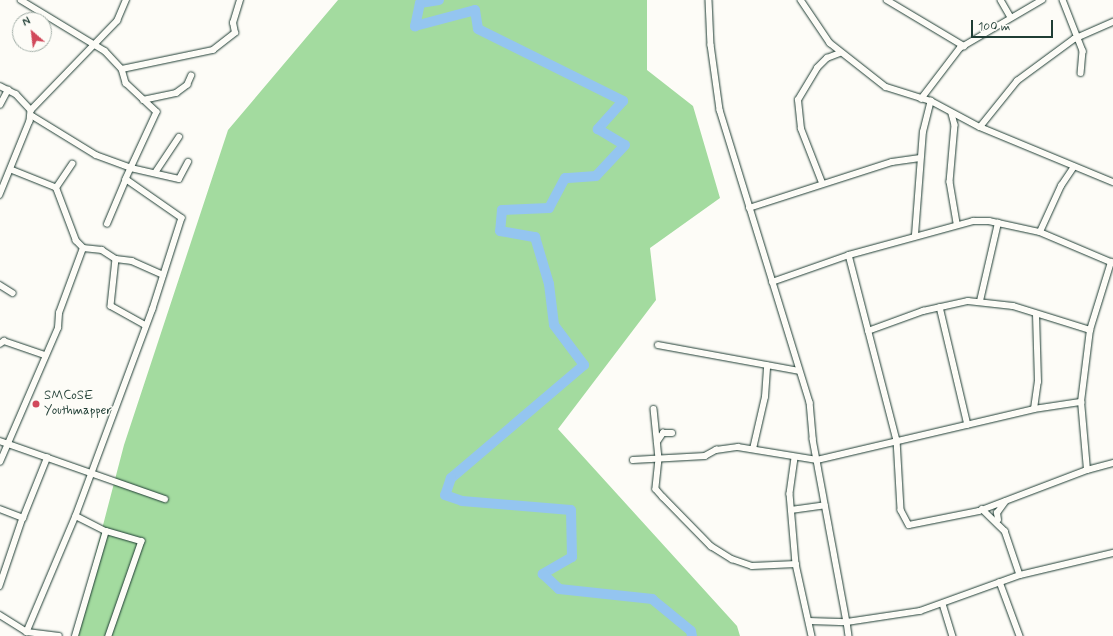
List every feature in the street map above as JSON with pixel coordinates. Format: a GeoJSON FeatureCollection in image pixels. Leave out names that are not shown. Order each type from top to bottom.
{"type":"FeatureCollection","features":[{"type":"Feature","properties":{"kind":"street"},"geometry":{"type":"LineString","coordinates":[[21,0],[94,43],[122,69],[126,83],[158,116],[131,168],[107,224]]}},
{"type":"Feature","properties":{"kind":"street"},"geometry":{"type":"LineString","coordinates":[[0,195],[11,170],[31,113],[120,16],[126,0]]}},
{"type":"Feature","properties":{"kind":"street"},"geometry":{"type":"LineString","coordinates":[[122,69],[213,50],[235,33],[233,23],[240,0]]}},
{"type":"Feature","properties":{"kind":"street"},"geometry":{"type":"LineString","coordinates":[[709,0],[711,45],[720,110],[799,371],[810,402],[817,460],[849,636]]}},
{"type":"Feature","properties":{"kind":"street"},"geometry":{"type":"LineString","coordinates":[[802,0],[840,53],[886,87],[931,101],[952,114],[980,127],[1113,182]]}},
{"type":"Feature","properties":{"kind":"street"},"geometry":{"type":"LineString","coordinates":[[887,0],[964,46]]}},
{"type":"Feature","properties":{"kind":"street"},"geometry":{"type":"LineString","coordinates":[[1001,0],[1011,17]]}},
{"type":"Feature","properties":{"kind":"street"},"geometry":{"type":"LineString","coordinates":[[921,99],[964,46],[1042,0]]}},
{"type":"Feature","properties":{"kind":"street"},"geometry":{"type":"LineString","coordinates":[[1063,0],[1079,38],[1085,57],[1080,73]]}},
{"type":"Feature","properties":{"kind":"street"},"geometry":{"type":"LineString","coordinates":[[980,127],[1017,81],[1079,38],[1113,22]]}},
{"type":"Feature","properties":{"kind":"street"},"geometry":{"type":"LineString","coordinates":[[822,183],[803,136],[798,100],[817,68],[827,58],[840,53]]}},
{"type":"Feature","properties":{"kind":"street"},"geometry":{"type":"LineString","coordinates":[[143,100],[176,93],[187,85],[191,76]]}},
{"type":"Feature","properties":{"kind":"street"},"geometry":{"type":"LineString","coordinates":[[0,86],[8,90],[31,113],[96,155],[131,168],[179,179],[188,162]]}},
{"type":"Feature","properties":{"kind":"street"},"geometry":{"type":"LineString","coordinates":[[0,105],[8,90]]}},
{"type":"Feature","properties":{"kind":"street"},"geometry":{"type":"LineString","coordinates":[[915,236],[920,158],[931,101]]}},
{"type":"Feature","properties":{"kind":"street"},"geometry":{"type":"LineString","coordinates":[[952,114],[955,125],[950,182],[957,223]]}},
{"type":"Feature","properties":{"kind":"street"},"geometry":{"type":"LineString","coordinates":[[155,173],[179,137]]}},
{"type":"Feature","properties":{"kind":"street"},"geometry":{"type":"LineString","coordinates":[[749,208],[822,183],[892,162],[920,158]]}},
{"type":"Feature","properties":{"kind":"street"},"geometry":{"type":"LineString","coordinates":[[56,188],[72,164]]}},
{"type":"Feature","properties":{"kind":"street"},"geometry":{"type":"LineString","coordinates":[[1040,232],[1061,186],[1074,167]]}},
{"type":"Feature","properties":{"kind":"street"},"geometry":{"type":"LineString","coordinates":[[11,170],[56,188],[74,237],[83,248],[102,250],[116,259],[132,262],[163,275]]}},
{"type":"Feature","properties":{"kind":"street"},"geometry":{"type":"LineString","coordinates":[[27,632],[76,516],[89,472],[145,325],[182,218],[126,179]]}},
{"type":"Feature","properties":{"kind":"street"},"geometry":{"type":"LineString","coordinates":[[772,282],[849,255],[957,223],[998,223],[1040,232],[1112,262],[1090,330],[1080,402],[1087,470]]}},
{"type":"Feature","properties":{"kind":"street"},"geometry":{"type":"LineString","coordinates":[[980,301],[998,223]]}},
{"type":"Feature","properties":{"kind":"street"},"geometry":{"type":"LineString","coordinates":[[0,462],[45,355],[59,326],[59,313],[83,248]]}},
{"type":"Feature","properties":{"kind":"street"},"geometry":{"type":"LineString","coordinates":[[849,255],[897,440],[901,510],[908,525],[982,509],[1087,470],[1113,463]]}},
{"type":"Feature","properties":{"kind":"street"},"geometry":{"type":"LineString","coordinates":[[116,259],[111,306],[145,325]]}},
{"type":"Feature","properties":{"kind":"street"},"geometry":{"type":"LineString","coordinates":[[0,285],[13,293]]}},
{"type":"Feature","properties":{"kind":"street"},"geometry":{"type":"LineString","coordinates":[[868,331],[940,307],[980,301],[1013,306],[1036,316],[1090,330]]}},
{"type":"Feature","properties":{"kind":"street"},"geometry":{"type":"LineString","coordinates":[[940,307],[968,425]]}},
{"type":"Feature","properties":{"kind":"street"},"geometry":{"type":"LineString","coordinates":[[1034,409],[1038,382],[1036,316]]}},
{"type":"Feature","properties":{"kind":"street"},"geometry":{"type":"LineString","coordinates":[[0,344],[4,341],[45,355]]}},
{"type":"Feature","properties":{"kind":"street"},"geometry":{"type":"LineString","coordinates":[[658,345],[799,371]]}},
{"type":"Feature","properties":{"kind":"street"},"geometry":{"type":"LineString","coordinates":[[753,449],[765,397],[767,366]]}},
{"type":"Feature","properties":{"kind":"street"},"geometry":{"type":"LineString","coordinates":[[633,460],[705,456],[716,450],[738,447],[795,458],[817,460],[1034,409],[1080,402]]}},
{"type":"Feature","properties":{"kind":"street"},"geometry":{"type":"LineString","coordinates":[[654,409],[659,459],[656,489],[711,546],[752,566],[796,564]]}},
{"type":"Feature","properties":{"kind":"street"},"geometry":{"type":"LineString","coordinates":[[657,442],[663,434],[672,433]]}},
{"type":"Feature","properties":{"kind":"street"},"geometry":{"type":"LineString","coordinates":[[0,441],[165,499]]}},
{"type":"Feature","properties":{"kind":"street"},"geometry":{"type":"LineString","coordinates":[[0,586],[23,518],[47,458]]}},
{"type":"Feature","properties":{"kind":"street"},"geometry":{"type":"LineString","coordinates":[[795,458],[791,510],[796,564],[812,636]]}},
{"type":"Feature","properties":{"kind":"street"},"geometry":{"type":"LineString","coordinates":[[1004,502],[997,513],[998,520],[1020,575]]}},
{"type":"Feature","properties":{"kind":"street"},"geometry":{"type":"LineString","coordinates":[[791,510],[825,505]]}},
{"type":"Feature","properties":{"kind":"street"},"geometry":{"type":"LineString","coordinates":[[0,509],[23,518]]}},
{"type":"Feature","properties":{"kind":"street"},"geometry":{"type":"LineString","coordinates":[[982,509],[998,520]]}},
{"type":"Feature","properties":{"kind":"street"},"geometry":{"type":"LineString","coordinates":[[76,516],[106,531],[142,541],[109,636]]}},
{"type":"Feature","properties":{"kind":"street"},"geometry":{"type":"LineString","coordinates":[[75,636],[106,531]]}},
{"type":"Feature","properties":{"kind":"street"},"geometry":{"type":"LineString","coordinates":[[809,621],[847,622],[878,620],[943,604],[1020,575],[1113,553]]}},
{"type":"Feature","properties":{"kind":"street"},"geometry":{"type":"LineString","coordinates":[[1000,582],[1020,636]]}},
{"type":"Feature","properties":{"kind":"street"},"geometry":{"type":"LineString","coordinates":[[943,604],[953,636]]}},
{"type":"Feature","properties":{"kind":"street"},"geometry":{"type":"LineString","coordinates":[[0,614],[27,632],[59,636]]}},
{"type":"Feature","properties":{"kind":"green space"},"geometry":{"type":"Polygon","coordinates":[[[338,0],[647,0],[647,70],[693,106],[720,198],[650,248],[656,300],[558,429],[737,626],[740,636],[74,636],[124,445],[228,130],[338,0]]]}},
{"type":"Feature","properties":{"kind":"waterway"},"geometry":{"type":"LineString","coordinates":[[439,0],[420,3],[415,26],[475,10],[478,29],[623,101],[598,129],[625,145],[596,176],[565,178],[549,208],[502,210],[500,231],[535,237],[549,284],[554,325],[584,365],[451,478],[445,495],[462,501],[571,510],[572,557],[543,574],[559,589],[652,599],[691,631],[692,636]]}},
{"type":"Feature","properties":{"kind":"place","name":"SMCoSE Youthmapper"},"geometry":{"type":"Point","coordinates":[36,404]}}]}
